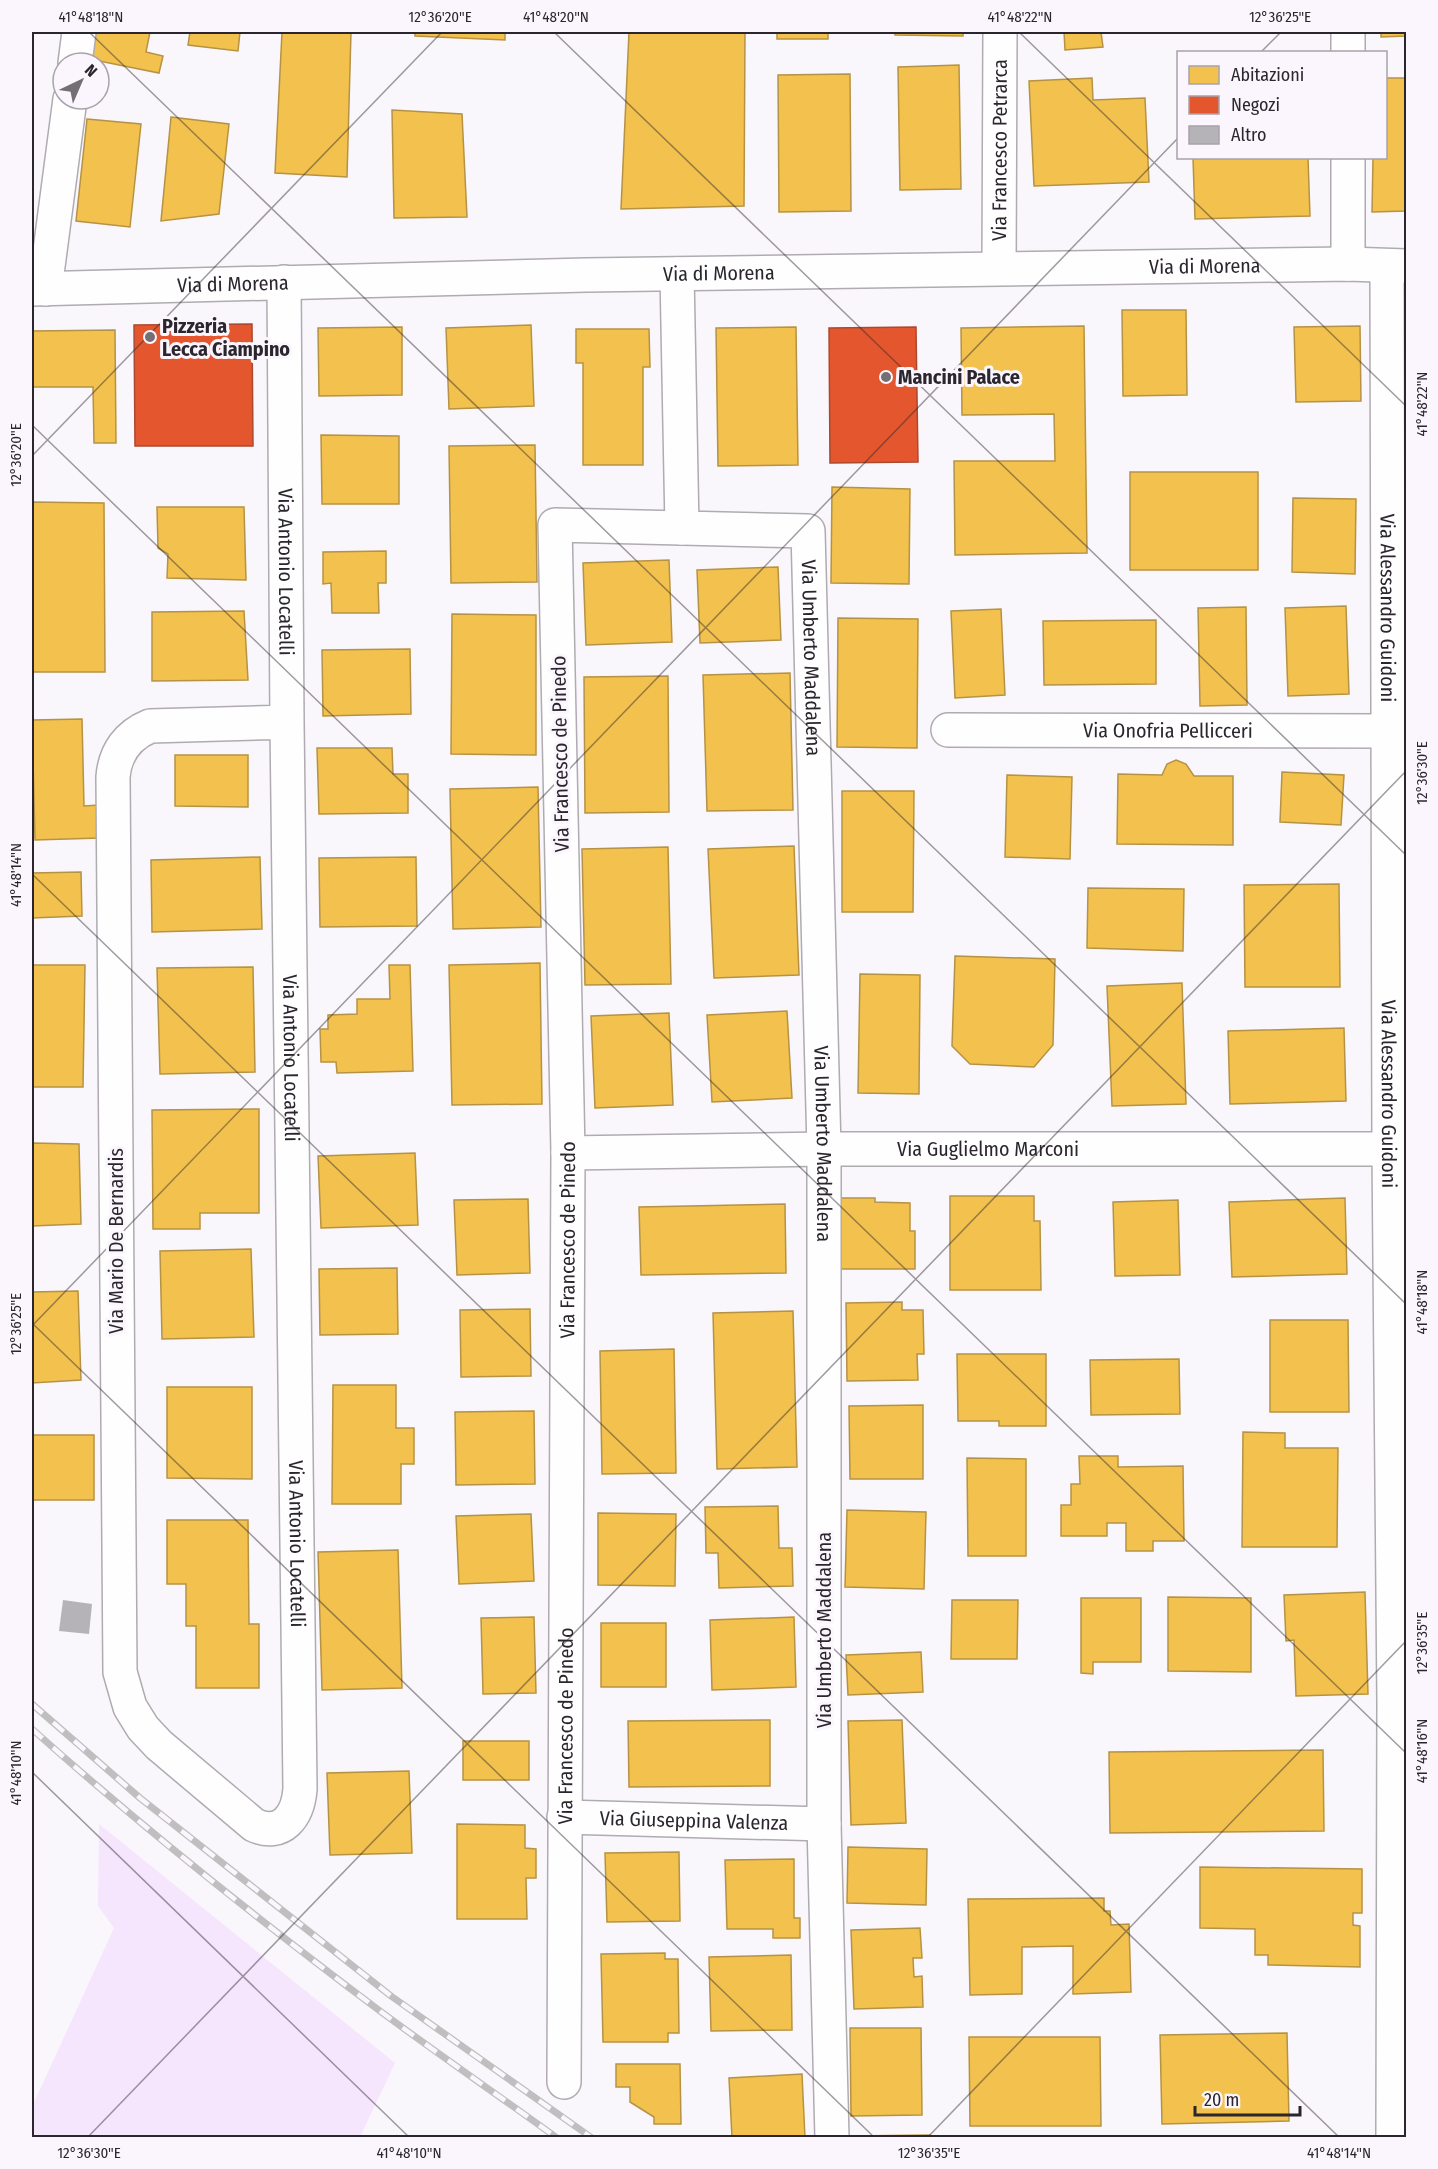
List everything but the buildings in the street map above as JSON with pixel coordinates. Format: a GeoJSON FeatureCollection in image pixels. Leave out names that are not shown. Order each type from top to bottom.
{"type":"FeatureCollection","features":[{"type":"Feature","properties":{"kind":"street"},"geometry":{"type":"LineString","coordinates":[[77,51],[79,32]]}},
{"type":"Feature","properties":{"kind":"street","name":"Via Francesco Petrarca"},"geometry":{"type":"LineString","coordinates":[[999,268],[1000,32]]}},
{"type":"Feature","properties":{"kind":"street"},"geometry":{"type":"LineString","coordinates":[[1348,32],[1348,51]]}},
{"type":"Feature","properties":{"kind":"street"},"geometry":{"type":"LineString","coordinates":[[38,289],[68,111]]}},
{"type":"Feature","properties":{"kind":"street"},"geometry":{"type":"LineString","coordinates":[[1348,159],[1348,264]]}},
{"type":"Feature","properties":{"kind":"street","name":"Via di Morena"},"geometry":{"type":"LineString","coordinates":[[38,289],[999,268],[1348,264],[1397,266]]}},
{"type":"Feature","properties":{"kind":"street","name":"Via Alessandro Guidoni"},"geometry":{"type":"LineString","coordinates":[[1392,2138],[1401,1704],[1398,1149],[1388,731],[1397,266]]}},
{"type":"Feature","properties":{"kind":"street"},"geometry":{"type":"LineString","coordinates":[[677,274],[682,528]]}},
{"type":"Feature","properties":{"kind":"street","name":"Via Antonio Locatelli"},"geometry":{"type":"LineString","coordinates":[[281,1827],[296,1808],[300,1789],[284,282]]}},
{"type":"Feature","properties":{"kind":"street","name":"Via Francesco de Pinedo"},"geometry":{"type":"LineString","coordinates":[[564,2082],[568,1153],[555,525],[682,528]]}},
{"type":"Feature","properties":{"kind":"street","name":"Via Umberto Maddalena"},"geometry":{"type":"LineString","coordinates":[[682,528],[808,531],[824,1149],[824,1824],[832,2138]]}},
{"type":"Feature","properties":{"kind":"street","name":"Via Mario De Bernardis"},"geometry":{"type":"LineString","coordinates":[[281,1827],[269,1830],[254,1825],[159,1745],[143,1728],[130,1707],[120,1672],[113,777],[114,766],[121,749],[134,734],[150,726],[287,722]]}},
{"type":"Feature","properties":{"kind":"street","name":"Via Onofria Pellicceri"},"geometry":{"type":"LineString","coordinates":[[948,730],[1388,731]]}},
{"type":"Feature","properties":{"kind":"street","name":"Via Guglielmo Marconi"},"geometry":{"type":"LineString","coordinates":[[568,1153],[824,1149],[1398,1149]]}},
{"type":"Feature","properties":{"kind":"street","name":"Via Giuseppina Valenza"},"geometry":{"type":"LineString","coordinates":[[564,1817],[824,1824]]}},
{"type":"Feature","properties":{"kind":"shaded area"},"geometry":{"type":"Polygon","coordinates":[[[99,1824],[395,2063],[360,2137],[32,2137],[32,2107],[114,1928],[98,1906],[99,1824]]]}},
{"type":"Feature","properties":{"kind":"railway"},"geometry":{"type":"LineString","coordinates":[[32,1704],[140,1798],[391,1996],[592,2138]]}},
{"type":"Feature","properties":{"kind":"railway"},"geometry":{"type":"LineString","coordinates":[[32,1729],[159,1838],[291,1943],[402,2027],[557,2138]]}},
{"type":"Feature","properties":{"kind":"place","name":"Pizzeria Lecca Ciampino"},"geometry":{"type":"Point","coordinates":[150,337]}},
{"type":"Feature","properties":{"kind":"place","name":"Mancini Palace"},"geometry":{"type":"Point","coordinates":[886,377]}}]}
